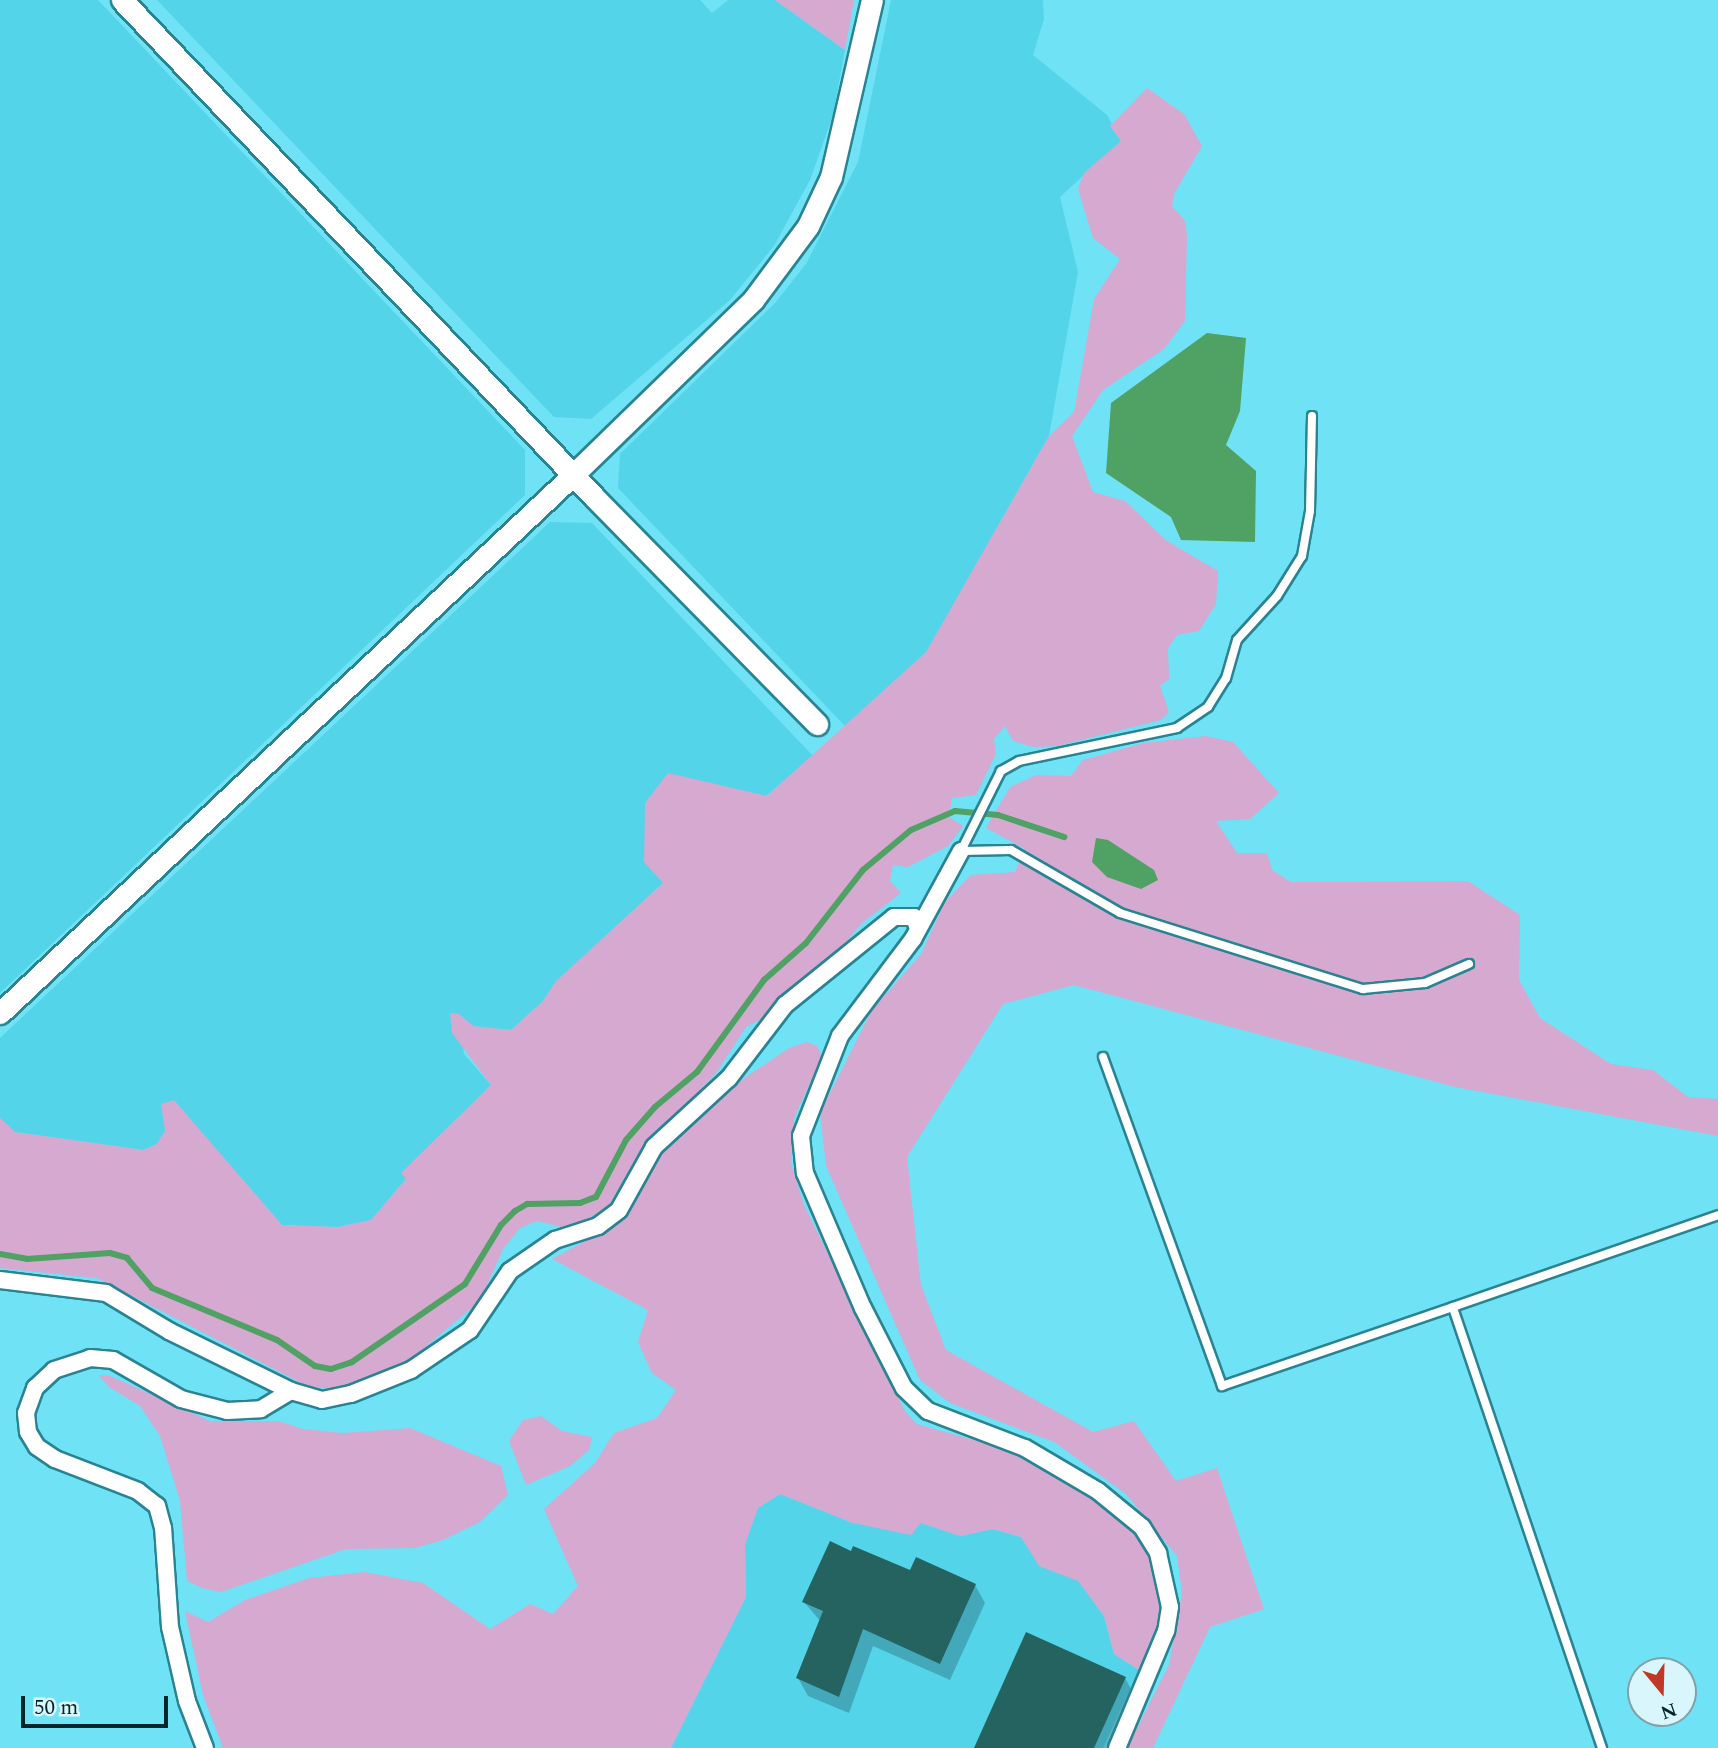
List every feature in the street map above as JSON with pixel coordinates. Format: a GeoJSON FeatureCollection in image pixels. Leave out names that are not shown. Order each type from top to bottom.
{"type":"FeatureCollection","features":[{"type":"Feature","properties":{"kind":"street"},"geometry":{"type":"LineString","coordinates":[[122,0],[573,475],[817,723]]}},
{"type":"Feature","properties":{"kind":"street"},"geometry":{"type":"LineString","coordinates":[[0,1013],[573,475],[753,300],[808,226],[831,177],[872,0]]}},
{"type":"Feature","properties":{"kind":"street"},"geometry":{"type":"LineString","coordinates":[[961,851],[917,926],[913,939],[840,1035],[801,1136],[805,1173],[863,1308],[904,1388],[928,1411],[1025,1448],[1098,1491],[1142,1527],[1158,1553],[1170,1607],[1166,1631],[1117,1748]]}},
{"type":"Feature","properties":{"kind":"street"},"geometry":{"type":"LineString","coordinates":[[0,1280],[106,1293],[169,1331],[291,1391],[322,1400],[351,1394],[411,1370],[470,1330],[510,1271],[555,1240],[598,1226],[619,1210],[654,1147],[729,1078],[785,1005],[894,917],[914,917],[917,926]]}},
{"type":"Feature","properties":{"kind":"street"},"geometry":{"type":"LineString","coordinates":[[205,1748],[187,1701],[170,1627],[163,1528],[157,1506],[138,1491],[55,1459],[37,1447],[28,1432],[26,1413],[36,1388],[54,1370],[90,1357],[113,1360],[181,1399],[226,1411],[261,1409],[291,1391]]}},
{"type":"Feature","properties":{"kind":"lane"},"geometry":{"type":"LineString","coordinates":[[1312,416],[1310,511],[1302,556],[1277,596],[1237,640],[1226,678],[1208,707],[1177,728],[1019,761],[1001,771],[961,851],[1011,850],[1120,913],[1363,989],[1425,983],[1469,964]]}},
{"type":"Feature","properties":{"kind":"lane"},"geometry":{"type":"LineString","coordinates":[[1103,1057],[1222,1386],[1718,1215]]}},
{"type":"Feature","properties":{"kind":"lane"},"geometry":{"type":"LineString","coordinates":[[1453,1307],[1602,1748]]}},
{"type":"Feature","properties":{"kind":"shaded area"},"geometry":{"type":"Polygon","coordinates":[[[0,0],[98,0],[525,450],[525,495],[0,993],[0,0]]]}},
{"type":"Feature","properties":{"kind":"shaded area"},"geometry":{"type":"Polygon","coordinates":[[[157,0],[700,0],[712,13],[728,0],[775,0],[845,50],[833,115],[810,180],[774,246],[730,300],[591,419],[554,417],[157,0]]]}},
{"type":"Feature","properties":{"kind":"shaded area"},"geometry":{"type":"Polygon","coordinates":[[[775,0],[854,0],[845,50],[775,0]]]}},
{"type":"Feature","properties":{"kind":"shaded area"},"geometry":{"type":"Polygon","coordinates":[[[891,0],[1043,0],[1044,19],[1033,55],[1107,115],[1121,141],[1060,197],[1078,272],[1049,436],[926,653],[845,726],[618,488],[620,454],[775,303],[806,264],[858,162],[891,0]]]}},
{"type":"Feature","properties":{"kind":"shaded area"},"geometry":{"type":"Polygon","coordinates":[[[1147,88],[1184,114],[1202,146],[1174,194],[1172,206],[1185,221],[1187,236],[1185,321],[1164,349],[1103,390],[1072,436],[1093,492],[1125,501],[1167,541],[1218,571],[1216,604],[1199,631],[1177,635],[1168,648],[1169,679],[1160,686],[1169,712],[1161,720],[1057,746],[1033,747],[1013,741],[1005,726],[994,739],[996,754],[976,795],[952,798],[949,817],[963,826],[948,846],[908,867],[893,865],[890,881],[901,893],[862,923],[840,949],[761,1019],[746,1027],[716,1073],[641,1150],[609,1205],[588,1219],[561,1227],[537,1221],[520,1228],[503,1249],[480,1301],[405,1364],[370,1382],[338,1390],[307,1386],[97,1278],[0,1268],[0,1118],[15,1132],[143,1150],[157,1144],[165,1131],[161,1104],[174,1100],[282,1225],[338,1227],[371,1220],[406,1179],[401,1173],[491,1085],[452,1033],[450,1013],[459,1014],[473,1026],[511,1030],[543,1001],[556,981],[663,883],[644,862],[645,803],[668,773],[767,796],[926,652],[1049,436],[1074,412],[1094,299],[1120,259],[1093,238],[1078,189],[1084,173],[1121,141],[1110,126],[1147,88]]]}},
{"type":"Feature","properties":{"kind":"shaded area"},"geometry":{"type":"Polygon","coordinates":[[[1207,333],[1246,338],[1240,411],[1226,445],[1256,471],[1255,542],[1181,540],[1171,517],[1106,473],[1111,403],[1207,333]]]}},
{"type":"Feature","properties":{"kind":"shaded area"},"geometry":{"type":"Polygon","coordinates":[[[550,522],[592,523],[813,756],[663,883],[557,981],[543,1001],[511,1030],[473,1026],[459,1014],[464,1054],[491,1085],[402,1173],[406,1179],[371,1220],[338,1227],[282,1225],[174,1101],[165,1131],[157,1144],[143,1150],[14,1132],[0,1118],[0,1038],[550,522]]]}},
{"type":"Feature","properties":{"kind":"shaded area"},"geometry":{"type":"Polygon","coordinates":[[[1206,736],[1233,742],[1279,793],[1250,819],[1216,821],[1237,853],[1267,853],[1272,870],[1291,882],[1468,881],[1520,915],[1519,980],[1540,1018],[1611,1064],[1653,1070],[1688,1097],[1718,1099],[1718,1136],[1455,1087],[1074,985],[1003,1004],[907,1157],[921,1285],[946,1350],[1093,1432],[1134,1421],[1176,1481],[1217,1468],[1264,1609],[1210,1627],[1153,1748],[1127,1748],[1169,1665],[1182,1593],[1177,1556],[1126,1494],[1054,1442],[950,1403],[920,1380],[826,1166],[820,1113],[872,1010],[921,954],[945,902],[971,875],[1015,872],[1025,849],[986,828],[1010,787],[1036,775],[1071,776],[1083,760],[1143,743],[1206,736]]]}},
{"type":"Feature","properties":{"kind":"shaded area"},"geometry":{"type":"Polygon","coordinates":[[[1096,838],[1108,840],[1154,870],[1158,880],[1141,889],[1107,877],[1092,862],[1096,838]]]}},
{"type":"Feature","properties":{"kind":"shaded area"},"geometry":{"type":"Polygon","coordinates":[[[807,1042],[817,1046],[822,1057],[794,1118],[791,1163],[804,1205],[905,1411],[917,1424],[1002,1448],[1092,1496],[1119,1517],[1144,1546],[1155,1569],[1161,1615],[1139,1670],[1114,1654],[1104,1616],[1078,1581],[1039,1566],[1021,1537],[993,1529],[960,1536],[921,1523],[911,1535],[853,1523],[780,1494],[758,1508],[745,1544],[746,1597],[671,1748],[223,1748],[203,1695],[185,1611],[208,1622],[245,1600],[309,1578],[365,1572],[423,1583],[490,1629],[530,1604],[553,1614],[578,1586],[544,1509],[595,1463],[614,1433],[657,1418],[676,1390],[652,1373],[638,1342],[648,1310],[552,1259],[623,1221],[662,1151],[734,1085],[789,1048],[807,1042]]]}},
{"type":"Feature","properties":{"kind":"shaded area"},"geometry":{"type":"Polygon","coordinates":[[[98,1375],[108,1375],[210,1421],[279,1421],[303,1429],[343,1433],[410,1428],[501,1466],[508,1495],[480,1522],[443,1540],[415,1548],[346,1549],[221,1592],[202,1588],[187,1581],[180,1501],[160,1436],[140,1406],[109,1387],[98,1375]]]}},
{"type":"Feature","properties":{"kind":"shaded area"},"geometry":{"type":"Polygon","coordinates":[[[541,1416],[562,1431],[592,1437],[589,1450],[570,1466],[526,1485],[509,1441],[523,1420],[541,1416]]]}},
{"type":"Feature","properties":{"kind":"shaded area"},"geometry":{"type":"Polygon","coordinates":[[[780,1494],[853,1523],[921,1523],[960,1536],[993,1529],[1021,1537],[1040,1566],[1078,1580],[1104,1616],[1114,1654],[1139,1670],[1103,1748],[671,1748],[746,1597],[745,1544],[758,1508],[780,1494]]]}},
{"type":"Feature","properties":{"kind":"building"},"geometry":{"type":"Polygon","coordinates":[[[830,1541],[851,1551],[853,1546],[910,1570],[916,1557],[976,1584],[940,1664],[863,1629],[839,1697],[796,1678],[823,1611],[802,1602],[830,1541]]]}},
{"type":"Feature","properties":{"kind":"building"},"geometry":{"type":"Polygon","coordinates":[[[1026,1632],[1126,1677],[1094,1748],[974,1748],[1026,1632]]]}},
{"type":"Feature","properties":{"kind":"waterway"},"geometry":{"type":"LineString","coordinates":[[0,1254],[27,1259],[110,1253],[127,1258],[152,1288],[277,1340],[315,1366],[331,1369],[352,1362],[465,1284],[501,1225],[515,1211],[527,1204],[580,1203],[596,1197],[626,1140],[655,1107],[697,1072],[764,980],[806,943],[863,870],[911,830],[955,811],[998,815],[1064,837]]}}]}
